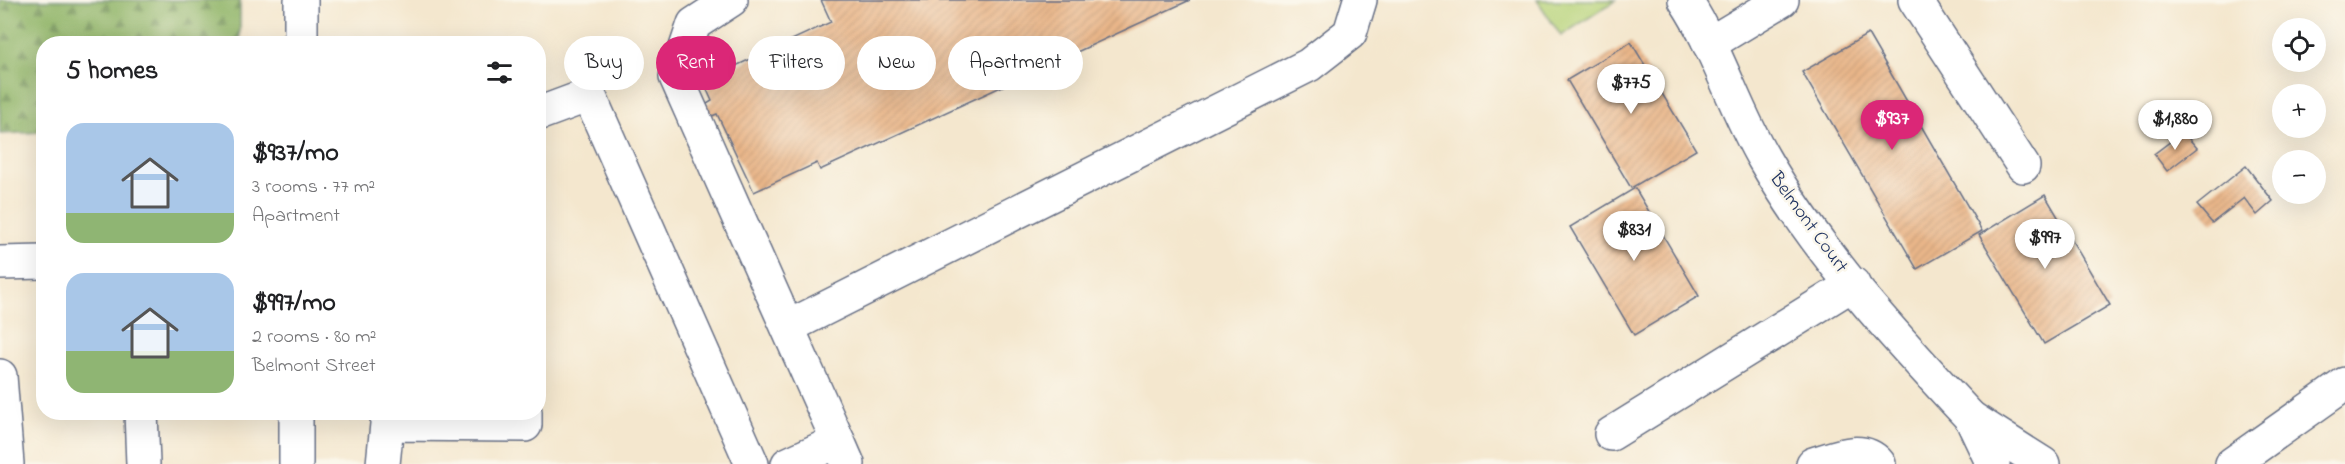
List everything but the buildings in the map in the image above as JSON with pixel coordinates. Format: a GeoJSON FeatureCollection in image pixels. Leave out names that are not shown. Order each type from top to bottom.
{"type":"FeatureCollection","features":[{"type":"Feature","properties":{"kind":"main road"},"geometry":{"type":"LineString","coordinates":[[301,0],[301,36]]}},
{"type":"Feature","properties":{"kind":"main road"},"geometry":{"type":"LineString","coordinates":[[731,0],[694,24],[676,77],[843,453],[788,464]]}},
{"type":"Feature","properties":{"kind":"main road"},"geometry":{"type":"LineString","coordinates":[[788,327],[1309,65],[1350,33],[1360,0]]}},
{"type":"Feature","properties":{"kind":"main road","name":"Belmont Court"},"geometry":{"type":"LineString","coordinates":[[1685,0],[1709,44],[1763,158],[1794,208],[1890,330],[1971,418],[2043,464]]}},
{"type":"Feature","properties":{"kind":"main road"},"geometry":{"type":"LineString","coordinates":[[1709,44],[1782,0]]}},
{"type":"Feature","properties":{"kind":"main road"},"geometry":{"type":"LineString","coordinates":[[1916,0],[2023,166]]}},
{"type":"Feature","properties":{"kind":"main road"},"geometry":{"type":"LineString","coordinates":[[546,111],[589,95],[752,464]]}},
{"type":"Feature","properties":{"kind":"main road"},"geometry":{"type":"LineString","coordinates":[[0,263],[36,262]]}},
{"type":"Feature","properties":{"kind":"main road"},"geometry":{"type":"LineString","coordinates":[[1611,434],[1853,284]]}},
{"type":"Feature","properties":{"kind":"main road"},"geometry":{"type":"LineString","coordinates":[[0,376],[7,464]]}},
{"type":"Feature","properties":{"kind":"main road"},"geometry":{"type":"LineString","coordinates":[[2232,464],[2345,384]]}},
{"type":"Feature","properties":{"kind":"main road","name":"Belmont Court"},"geometry":{"type":"LineString","coordinates":[[1971,418],[1993,464]]}},
{"type":"Feature","properties":{"kind":"main road"},"geometry":{"type":"LineString","coordinates":[[141,420],[143,464]]}},
{"type":"Feature","properties":{"kind":"main road"},"geometry":{"type":"LineString","coordinates":[[296,420],[296,464]]}},
{"type":"Feature","properties":{"kind":"main road"},"geometry":{"type":"LineString","coordinates":[[383,464],[387,424],[525,425],[525,420]]}},
{"type":"Feature","properties":{"kind":"main road"},"geometry":{"type":"LineString","coordinates":[[1813,464],[1858,452],[1875,459],[1879,464]]}},
{"type":"Feature","properties":{"kind":"green space"},"geometry":{"type":"Polygon","coordinates":[[[0,0],[240,0],[240,36],[36,36],[36,132],[0,134],[0,0]]]}},
{"type":"Feature","properties":{"kind":"green space"},"geometry":{"type":"Polygon","coordinates":[[[1537,0],[1616,0],[1561,36],[1537,0]]]}}]}
